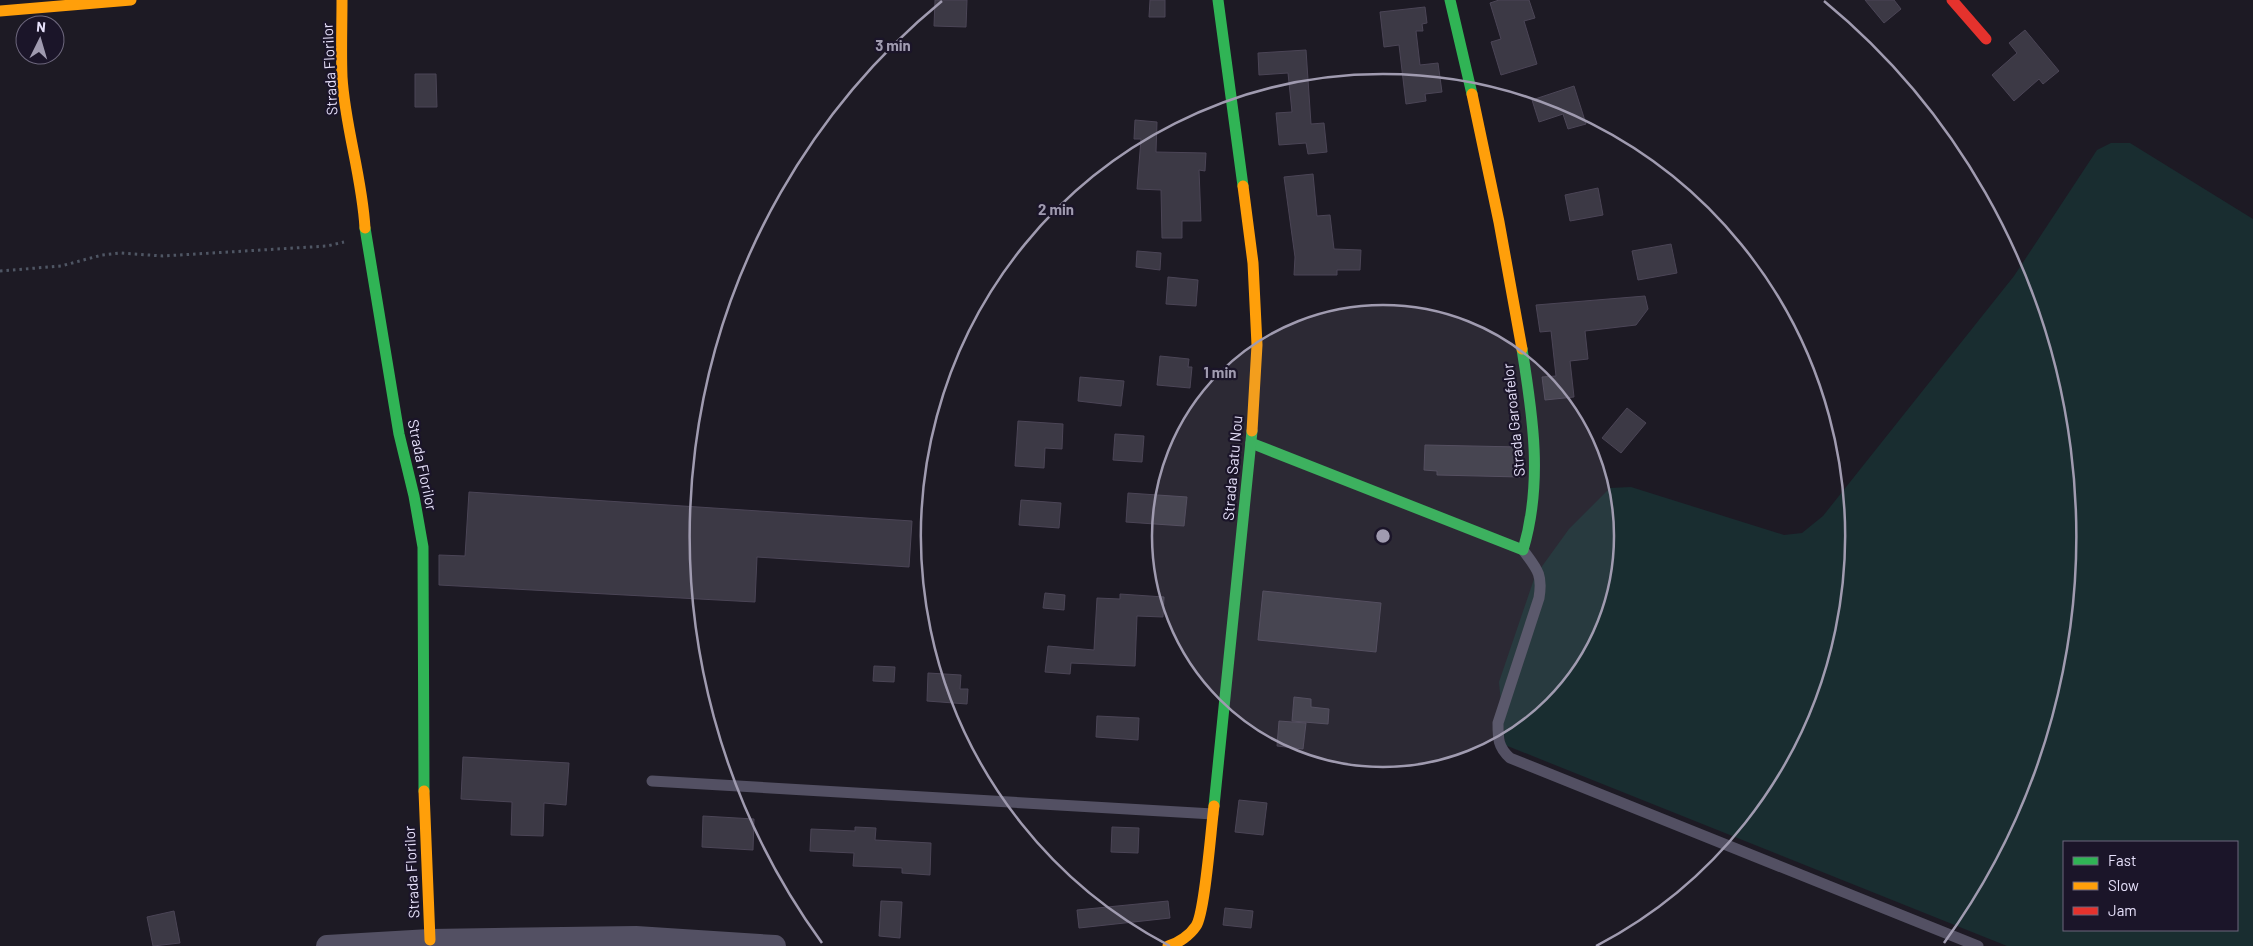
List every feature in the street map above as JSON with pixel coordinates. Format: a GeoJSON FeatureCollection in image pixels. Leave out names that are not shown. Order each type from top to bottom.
{"type":"FeatureCollection","features":[{"type":"Feature","properties":{"kind":"street"},"geometry":{"type":"LineString","coordinates":[[0,11],[131,0]]}},
{"type":"Feature","properties":{"kind":"street","name":"Strada Florilor"},"geometry":{"type":"LineString","coordinates":[[342,0],[342,77],[347,115],[363,194],[366,238],[400,434],[423,546],[424,802],[430,940]]}},
{"type":"Feature","properties":{"kind":"street","name":"Strada Satu Nou"},"geometry":{"type":"LineString","coordinates":[[1168,946],[1178,943],[1189,935],[1197,925],[1201,912],[1213,814],[1251,443],[1257,345],[1256,290],[1218,0]]}},
{"type":"Feature","properties":{"kind":"street","name":"Strada Garoafelor"},"geometry":{"type":"LineString","coordinates":[[1450,0],[1501,225],[1514,294],[1532,417],[1535,453],[1535,499],[1530,531],[1523,550]]}},
{"type":"Feature","properties":{"kind":"street"},"geometry":{"type":"LineString","coordinates":[[1952,0],[1986,39]]}},
{"type":"Feature","properties":{"kind":"street"},"geometry":{"type":"LineString","coordinates":[[1251,443],[1523,550]]}},
{"type":"Feature","properties":{"kind":"street"},"geometry":{"type":"LineString","coordinates":[[327,946],[430,940],[636,937],[775,946]]}},
{"type":"Feature","properties":{"kind":"lane"},"geometry":{"type":"LineString","coordinates":[[1523,550],[1542,582],[1539,598],[1498,723],[1498,740],[1501,749],[1510,758],[1978,946]]}},
{"type":"Feature","properties":{"kind":"lane"},"geometry":{"type":"LineString","coordinates":[[652,780],[1213,814]]}},
{"type":"Feature","properties":{"kind":"path"},"geometry":{"type":"LineString","coordinates":[[0,271],[61,266],[102,255],[120,253],[163,256],[327,246],[366,238]]}},
{"type":"Feature","properties":{"kind":"green space"},"geometry":{"type":"Polygon","coordinates":[[[2111,143],[2130,143],[2253,219],[2253,946],[2007,946],[1505,745],[1499,682],[1535,576],[1569,529],[1610,488],[1631,487],[1784,535],[1802,533],[1823,516],[2014,276],[2097,150],[2111,143]]]}},
{"type":"Feature","properties":{"kind":"building"},"geometry":{"type":"Polygon","coordinates":[[[935,0],[967,0],[966,27],[934,26],[935,0]]]}},
{"type":"Feature","properties":{"kind":"building"},"geometry":{"type":"Polygon","coordinates":[[[1150,0],[1165,0],[1165,17],[1149,17],[1150,0]]]}},
{"type":"Feature","properties":{"kind":"building"},"geometry":{"type":"Polygon","coordinates":[[[1499,0],[1529,0],[1535,18],[1524,21],[1537,64],[1501,75],[1491,42],[1501,39],[1490,3],[1499,0]]]}},
{"type":"Feature","properties":{"kind":"building"},"geometry":{"type":"Polygon","coordinates":[[[1865,0],[1894,0],[1901,9],[1884,23],[1865,0]]]}},
{"type":"Feature","properties":{"kind":"building"},"geometry":{"type":"Polygon","coordinates":[[[1425,7],[1427,23],[1422,24],[1423,31],[1416,31],[1420,65],[1438,63],[1442,92],[1425,94],[1426,101],[1406,104],[1399,45],[1384,47],[1380,12],[1425,7]]]}},
{"type":"Feature","properties":{"kind":"building"},"geometry":{"type":"Polygon","coordinates":[[[2025,30],[2059,71],[2043,84],[2039,79],[2014,101],[1992,75],[2017,53],[2009,43],[2025,30]]]}},
{"type":"Feature","properties":{"kind":"building"},"geometry":{"type":"Polygon","coordinates":[[[1306,50],[1311,124],[1324,123],[1327,152],[1308,154],[1306,143],[1279,145],[1276,113],[1292,112],[1288,73],[1259,75],[1258,53],[1306,50]]]}},
{"type":"Feature","properties":{"kind":"building"},"geometry":{"type":"Polygon","coordinates":[[[415,74],[436,74],[437,107],[415,107],[415,74]]]}},
{"type":"Feature","properties":{"kind":"building"},"geometry":{"type":"Polygon","coordinates":[[[1574,86],[1586,124],[1568,129],[1563,114],[1539,122],[1532,100],[1574,86]]]}},
{"type":"Feature","properties":{"kind":"building"},"geometry":{"type":"Polygon","coordinates":[[[1135,120],[1157,122],[1156,152],[1206,153],[1205,171],[1199,170],[1201,221],[1182,221],[1182,238],[1162,238],[1161,190],[1137,189],[1141,139],[1134,139],[1135,120]]]}},
{"type":"Feature","properties":{"kind":"building"},"geometry":{"type":"Polygon","coordinates":[[[1313,174],[1317,216],[1330,215],[1334,249],[1361,250],[1360,270],[1337,270],[1337,275],[1294,275],[1295,257],[1284,177],[1313,174]]]}},
{"type":"Feature","properties":{"kind":"building"},"geometry":{"type":"Polygon","coordinates":[[[1598,188],[1603,215],[1570,221],[1565,195],[1598,188]]]}},
{"type":"Feature","properties":{"kind":"building"},"geometry":{"type":"Polygon","coordinates":[[[1671,244],[1677,273],[1638,280],[1632,251],[1671,244]]]}},
{"type":"Feature","properties":{"kind":"building"},"geometry":{"type":"Polygon","coordinates":[[[1137,251],[1161,253],[1160,270],[1136,267],[1137,251]]]}},
{"type":"Feature","properties":{"kind":"building"},"geometry":{"type":"Polygon","coordinates":[[[1168,277],[1198,280],[1196,306],[1166,304],[1168,277]]]}},
{"type":"Feature","properties":{"kind":"building"},"geometry":{"type":"Polygon","coordinates":[[[1645,296],[1648,309],[1636,325],[1585,331],[1588,359],[1570,361],[1574,397],[1545,400],[1542,377],[1556,376],[1551,331],[1540,332],[1536,305],[1645,296]]]}},
{"type":"Feature","properties":{"kind":"building"},"geometry":{"type":"Polygon","coordinates":[[[1160,356],[1189,359],[1188,367],[1192,367],[1190,388],[1157,385],[1160,356]]]}},
{"type":"Feature","properties":{"kind":"building"},"geometry":{"type":"Polygon","coordinates":[[[1080,377],[1124,381],[1121,406],[1078,401],[1080,377]]]}},
{"type":"Feature","properties":{"kind":"building"},"geometry":{"type":"Polygon","coordinates":[[[1627,408],[1646,423],[1621,453],[1602,438],[1627,408]]]}},
{"type":"Feature","properties":{"kind":"building"},"geometry":{"type":"Polygon","coordinates":[[[1018,421],[1063,424],[1062,449],[1045,448],[1044,468],[1015,466],[1018,421]]]}},
{"type":"Feature","properties":{"kind":"building"},"geometry":{"type":"Polygon","coordinates":[[[1115,434],[1144,436],[1142,462],[1113,460],[1115,434]]]}},
{"type":"Feature","properties":{"kind":"building"},"geometry":{"type":"Polygon","coordinates":[[[1425,445],[1519,447],[1520,477],[1437,475],[1437,471],[1424,470],[1425,445]]]}},
{"type":"Feature","properties":{"kind":"building"},"geometry":{"type":"Polygon","coordinates":[[[469,492],[912,521],[909,567],[757,557],[755,602],[439,585],[439,555],[465,556],[469,492]]]}},
{"type":"Feature","properties":{"kind":"building"},"geometry":{"type":"Polygon","coordinates":[[[1128,493],[1187,497],[1184,526],[1126,522],[1128,493]]]}},
{"type":"Feature","properties":{"kind":"building"},"geometry":{"type":"Polygon","coordinates":[[[1021,500],[1061,503],[1059,528],[1019,525],[1021,500]]]}},
{"type":"Feature","properties":{"kind":"building"},"geometry":{"type":"Polygon","coordinates":[[[1263,591],[1381,603],[1376,652],[1258,640],[1263,591]]]}},
{"type":"Feature","properties":{"kind":"building"},"geometry":{"type":"Polygon","coordinates":[[[1045,593],[1065,595],[1064,610],[1043,608],[1045,593]]]}},
{"type":"Feature","properties":{"kind":"building"},"geometry":{"type":"Polygon","coordinates":[[[1120,594],[1164,597],[1163,617],[1137,616],[1135,666],[1071,663],[1070,674],[1045,672],[1048,646],[1094,650],[1097,598],[1120,599],[1120,594]]]}},
{"type":"Feature","properties":{"kind":"building"},"geometry":{"type":"Polygon","coordinates":[[[874,666],[895,667],[894,682],[873,681],[874,666]]]}},
{"type":"Feature","properties":{"kind":"building"},"geometry":{"type":"Polygon","coordinates":[[[928,673],[961,675],[960,689],[968,689],[967,704],[927,701],[928,673]]]}},
{"type":"Feature","properties":{"kind":"building"},"geometry":{"type":"Polygon","coordinates":[[[1294,697],[1311,699],[1311,707],[1329,709],[1328,724],[1292,721],[1294,697]]]}},
{"type":"Feature","properties":{"kind":"building"},"geometry":{"type":"Polygon","coordinates":[[[1097,716],[1139,718],[1138,740],[1096,737],[1097,716]]]}},
{"type":"Feature","properties":{"kind":"building"},"geometry":{"type":"Polygon","coordinates":[[[1279,721],[1306,723],[1303,749],[1277,746],[1279,721]]]}},
{"type":"Feature","properties":{"kind":"building"},"geometry":{"type":"Polygon","coordinates":[[[463,757],[569,763],[566,805],[544,803],[543,836],[511,835],[512,802],[461,799],[463,757]]]}},
{"type":"Feature","properties":{"kind":"building"},"geometry":{"type":"Polygon","coordinates":[[[1239,800],[1267,803],[1263,835],[1235,832],[1239,800]]]}},
{"type":"Feature","properties":{"kind":"building"},"geometry":{"type":"Polygon","coordinates":[[[703,816],[754,819],[753,850],[702,847],[703,816]]]}},
{"type":"Feature","properties":{"kind":"building"},"geometry":{"type":"Polygon","coordinates":[[[855,827],[876,828],[875,840],[931,843],[930,875],[902,873],[902,868],[853,866],[854,853],[810,851],[811,829],[855,831],[855,827]]]}},
{"type":"Feature","properties":{"kind":"building"},"geometry":{"type":"Polygon","coordinates":[[[1112,827],[1139,828],[1138,853],[1111,852],[1112,827]]]}},
{"type":"Feature","properties":{"kind":"building"},"geometry":{"type":"Polygon","coordinates":[[[881,901],[902,902],[900,938],[879,936],[881,901]]]}},
{"type":"Feature","properties":{"kind":"building"},"geometry":{"type":"Polygon","coordinates":[[[1168,901],[1170,918],[1079,928],[1077,910],[1168,901]]]}},
{"type":"Feature","properties":{"kind":"building"},"geometry":{"type":"Polygon","coordinates":[[[1225,908],[1253,911],[1251,928],[1223,925],[1225,908]]]}},
{"type":"Feature","properties":{"kind":"building"},"geometry":{"type":"Polygon","coordinates":[[[174,911],[180,943],[153,946],[147,917],[174,911]]]}},
{"type":"Feature","properties":{"kind":"traffic: fast"},"geometry":{"type":"LineString","coordinates":[[1218,0],[1243,186]]}},
{"type":"Feature","properties":{"kind":"traffic: fast"},"geometry":{"type":"LineString","coordinates":[[1450,0],[1472,94]]}},
{"type":"Feature","properties":{"kind":"traffic: fast"},"geometry":{"type":"LineString","coordinates":[[365,228],[399,434],[414,496],[423,547],[424,791]]}},
{"type":"Feature","properties":{"kind":"traffic: fast"},"geometry":{"type":"LineString","coordinates":[[1251,443],[1523,550],[1533,500],[1534,450],[1530,400],[1522,349]]}},
{"type":"Feature","properties":{"kind":"traffic: fast"},"geometry":{"type":"LineString","coordinates":[[1214,806],[1252,431]]}},
{"type":"Feature","properties":{"kind":"traffic: slow"},"geometry":{"type":"LineString","coordinates":[[0,11],[131,0]]}},
{"type":"Feature","properties":{"kind":"traffic: slow"},"geometry":{"type":"LineString","coordinates":[[342,0],[342,77],[346,114],[361,190],[365,228]]}},
{"type":"Feature","properties":{"kind":"traffic: slow"},"geometry":{"type":"LineString","coordinates":[[1472,94],[1499,222],[1522,349]]}},
{"type":"Feature","properties":{"kind":"traffic: slow"},"geometry":{"type":"LineString","coordinates":[[1243,186],[1253,263],[1257,345],[1252,431]]}},
{"type":"Feature","properties":{"kind":"traffic: slow"},"geometry":{"type":"LineString","coordinates":[[424,791],[430,940]]}},
{"type":"Feature","properties":{"kind":"traffic: slow"},"geometry":{"type":"LineString","coordinates":[[1168,946],[1176,943],[1194,929],[1199,918],[1205,888],[1214,806]]}},
{"type":"Feature","properties":{"kind":"traffic: jam"},"geometry":{"type":"LineString","coordinates":[[1952,0],[1986,39]]}}]}
